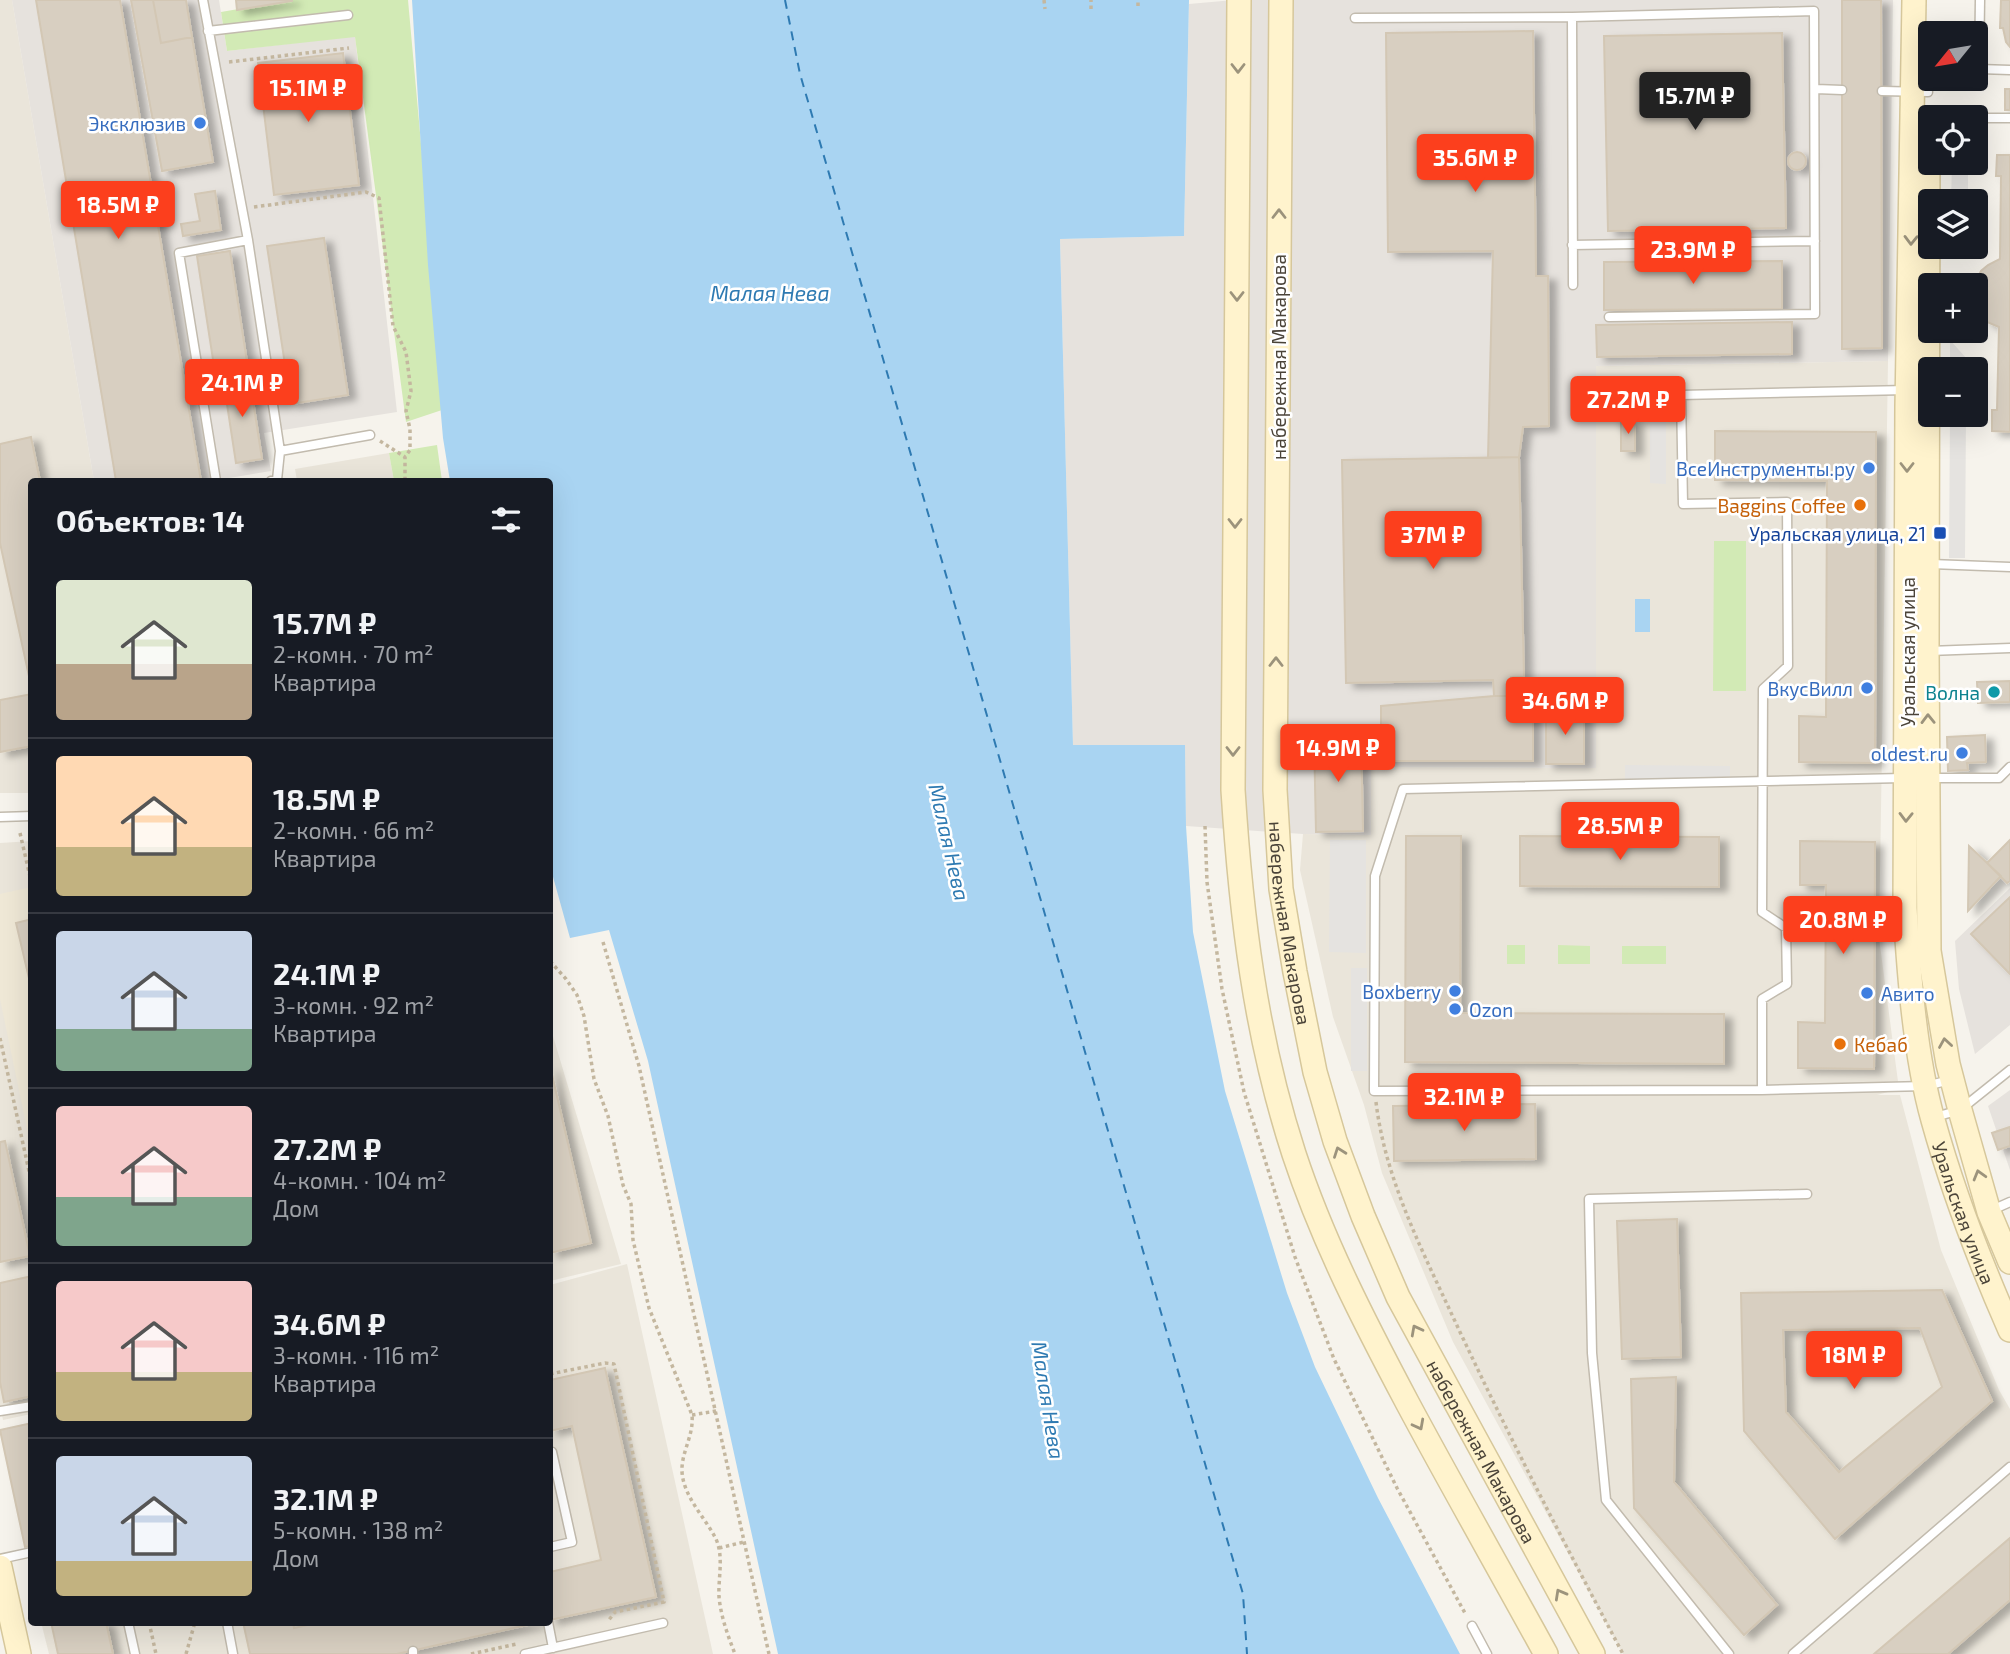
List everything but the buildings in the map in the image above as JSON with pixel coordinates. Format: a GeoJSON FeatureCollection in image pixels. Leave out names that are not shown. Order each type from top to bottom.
{"type":"FeatureCollection","features":[{"type":"Feature","properties":{"kind":"main road"},"geometry":{"type":"LineString","coordinates":[[1239,0],[1233,790],[1240,893],[1252,982],[1273,1083],[1323,1232],[1361,1316],[1546,1654]]}},
{"type":"Feature","properties":{"kind":"main road","name":"набережная Макарова"},"geometry":{"type":"LineString","coordinates":[[1280,0],[1275,790],[1281,889],[1295,972],[1315,1072],[1335,1141],[1363,1216],[1398,1297],[1593,1654]]}},
{"type":"Feature","properties":{"kind":"main road","name":"Уральская улица"},"geometry":{"type":"LineString","coordinates":[[1914,0],[1921,105]]}},
{"type":"Feature","properties":{"kind":"main road","name":"Уральская улица"},"geometry":{"type":"LineString","coordinates":[[1921,92],[1929,0]]}},
{"type":"Feature","properties":{"kind":"main road","name":"Уральская улица"},"geometry":{"type":"LineString","coordinates":[[1918,175],[1908,390],[1917,650],[1917,778],[1929,951],[1959,1110],[2000,1207],[2010,1262]]}},
{"type":"Feature","properties":{"kind":"main road","name":"Уральская улица"},"geometry":{"type":"LineString","coordinates":[[1917,650],[1928,564],[1922,175]]}},
{"type":"Feature","properties":{"kind":"main road","name":"Уральская улица"},"geometry":{"type":"LineString","coordinates":[[1917,778],[1906,930],[1915,1019],[1926,1086],[1932,1118],[1961,1210],[2010,1331]]}},
{"type":"Feature","properties":{"kind":"main road"},"geometry":{"type":"LineString","coordinates":[[0,1567],[19,1654]]}},
{"type":"Feature","properties":{"kind":"lane"},"geometry":{"type":"LineString","coordinates":[[203,0],[248,240],[280,451],[275,478]]}},
{"type":"Feature","properties":{"kind":"lane"},"geometry":{"type":"LineString","coordinates":[[1980,0],[1979,69],[2010,70]]}},
{"type":"Feature","properties":{"kind":"lane"},"geometry":{"type":"LineString","coordinates":[[1355,18],[1572,17],[1814,11],[1815,314],[1609,317]]}},
{"type":"Feature","properties":{"kind":"lane"},"geometry":{"type":"LineString","coordinates":[[208,30],[348,15]]}},
{"type":"Feature","properties":{"kind":"lane"},"geometry":{"type":"LineString","coordinates":[[1572,17],[1573,285]]}},
{"type":"Feature","properties":{"kind":"lane"},"geometry":{"type":"LineString","coordinates":[[1815,89],[1842,90]]}},
{"type":"Feature","properties":{"kind":"lane"},"geometry":{"type":"LineString","coordinates":[[1882,91],[1921,92]]}},
{"type":"Feature","properties":{"kind":"lane"},"geometry":{"type":"LineString","coordinates":[[1988,118],[2010,118]]}},
{"type":"Feature","properties":{"kind":"lane"},"geometry":{"type":"LineString","coordinates":[[216,478],[179,253],[248,240]]}},
{"type":"Feature","properties":{"kind":"lane"},"geometry":{"type":"LineString","coordinates":[[1572,245],[1815,241]]}},
{"type":"Feature","properties":{"kind":"lane"},"geometry":{"type":"LineString","coordinates":[[1762,1090],[1762,999],[1787,984],[1786,928],[1762,912],[1763,689],[1788,666],[1787,502],[1683,504],[1681,395],[1908,390]]}},
{"type":"Feature","properties":{"kind":"lane"},"geometry":{"type":"LineString","coordinates":[[280,451],[370,435]]}},
{"type":"Feature","properties":{"kind":"lane"},"geometry":{"type":"LineString","coordinates":[[1928,564],[2010,567]]}},
{"type":"Feature","properties":{"kind":"lane"},"geometry":{"type":"LineString","coordinates":[[1917,650],[2010,648]]}},
{"type":"Feature","properties":{"kind":"lane"},"geometry":{"type":"LineString","coordinates":[[1952,1080],[1926,1086],[1762,1090],[1374,1091],[1375,876],[1403,789],[1999,778],[2010,766]]}},
{"type":"Feature","properties":{"kind":"lane"},"geometry":{"type":"LineString","coordinates":[[0,817],[28,816]]}},
{"type":"Feature","properties":{"kind":"lane"},"geometry":{"type":"LineString","coordinates":[[1932,1118],[1959,1110],[2008,1075]]}},
{"type":"Feature","properties":{"kind":"lane"},"geometry":{"type":"LineString","coordinates":[[1729,1654],[1606,1500],[1592,1353],[1589,1199],[1807,1194]]}},
{"type":"Feature","properties":{"kind":"lane"},"geometry":{"type":"LineString","coordinates":[[0,1411],[28,1407]]}},
{"type":"Feature","properties":{"kind":"lane"},"geometry":{"type":"LineString","coordinates":[[553,1456],[572,1542],[553,1545]]}},
{"type":"Feature","properties":{"kind":"lane"},"geometry":{"type":"LineString","coordinates":[[1793,1654],[2010,1467]]}},
{"type":"Feature","properties":{"kind":"lane"},"geometry":{"type":"LineString","coordinates":[[0,1559],[28,1553]]}},
{"type":"Feature","properties":{"kind":"lane"},"geometry":{"type":"LineString","coordinates":[[524,1654],[663,1623]]}},
{"type":"Feature","properties":{"kind":"lane"},"geometry":{"type":"LineString","coordinates":[[129,1626],[135,1654]]}},
{"type":"Feature","properties":{"kind":"lane"},"geometry":{"type":"LineString","coordinates":[[228,1626],[233,1654]]}},
{"type":"Feature","properties":{"kind":"lane"},"geometry":{"type":"LineString","coordinates":[[549,1626],[553,1647]]}},
{"type":"Feature","properties":{"kind":"lane"},"geometry":{"type":"LineString","coordinates":[[1472,1626],[1488,1654]]}},
{"type":"Feature","properties":{"kind":"path"},"geometry":{"type":"LineString","coordinates":[[1044,0],[1045,9]]}},
{"type":"Feature","properties":{"kind":"path"},"geometry":{"type":"LineString","coordinates":[[1091,0],[1091,9]]}},
{"type":"Feature","properties":{"kind":"path"},"geometry":{"type":"LineString","coordinates":[[1138,0],[1138,6]]}},
{"type":"Feature","properties":{"kind":"path"},"geometry":{"type":"LineString","coordinates":[[213,64],[349,48]]}},
{"type":"Feature","properties":{"kind":"path"},"geometry":{"type":"LineString","coordinates":[[242,209],[366,192],[379,198],[393,326],[406,352],[411,391],[406,411],[410,429],[410,450],[405,457],[405,478]]}},
{"type":"Feature","properties":{"kind":"path"},"geometry":{"type":"LineString","coordinates":[[370,435],[405,457]]}},
{"type":"Feature","properties":{"kind":"path"},"geometry":{"type":"LineString","coordinates":[[20,833],[28,867]]}},
{"type":"Feature","properties":{"kind":"path"},"geometry":{"type":"LineString","coordinates":[[603,942],[639,1066],[769,1654]]}},
{"type":"Feature","properties":{"kind":"path"},"geometry":{"type":"LineString","coordinates":[[553,964],[577,995],[584,1016],[594,1079],[608,1116],[623,1185],[631,1204],[633,1240],[649,1308],[692,1415],[693,1427],[682,1463],[683,1479],[692,1501],[719,1548],[721,1611],[735,1654]]}},
{"type":"Feature","properties":{"kind":"path"},"geometry":{"type":"LineString","coordinates":[[0,1038],[28,1167]]}},
{"type":"Feature","properties":{"kind":"path"},"geometry":{"type":"LineString","coordinates":[[1374,1091],[1380,1133],[1392,1176],[1419,1244],[1479,1373],[1623,1654]]}},
{"type":"Feature","properties":{"kind":"path"},"geometry":{"type":"LineString","coordinates":[[553,1373],[605,1363],[614,1364],[664,1602],[615,1612],[607,1623]]}},
{"type":"Feature","properties":{"kind":"path"},"geometry":{"type":"LineString","coordinates":[[692,1415],[716,1411]]}},
{"type":"Feature","properties":{"kind":"path"},"geometry":{"type":"LineString","coordinates":[[719,1548],[744,1542]]}},
{"type":"Feature","properties":{"kind":"path"},"geometry":{"type":"LineString","coordinates":[[150,1626],[156,1654]]}},
{"type":"Feature","properties":{"kind":"path"},"geometry":{"type":"LineString","coordinates":[[186,1654],[194,1626]]}},
{"type":"Feature","properties":{"kind":"path"},"geometry":{"type":"LineString","coordinates":[[471,1654],[551,1636]]}},
{"type":"Feature","properties":{"kind":"shaded area"},"geometry":{"type":"Polygon","coordinates":[[[0,0],[12,0],[93,478],[28,478],[28,793],[0,793],[0,0]]]}},
{"type":"Feature","properties":{"kind":"shaded area"},"geometry":{"type":"Polygon","coordinates":[[[12,0],[219,0],[227,51],[355,36],[397,412],[264,433],[271,471],[229,478],[93,478],[12,0]]]}},
{"type":"Feature","properties":{"kind":"shaded area"},"geometry":{"type":"Polygon","coordinates":[[[1234,0],[1893,0],[1888,361],[1596,366],[1596,768],[1371,767],[1371,835],[1303,834],[1186,826],[1185,745],[1073,745],[1060,239],[1184,236],[1189,4],[1234,0]]]}},
{"type":"Feature","properties":{"kind":"shaded area"},"geometry":{"type":"Polygon","coordinates":[[[1952,175],[1968,175],[1968,189],[1951,189],[1952,175]]]}},
{"type":"Feature","properties":{"kind":"shaded area"},"geometry":{"type":"Polygon","coordinates":[[[1950,343],[1953,343],[1965,357],[1950,357],[1950,343]]]}},
{"type":"Feature","properties":{"kind":"shaded area"},"geometry":{"type":"Polygon","coordinates":[[[1888,361],[1879,938],[1899,1089],[1877,1095],[1900,1095],[1941,1250],[1999,1390],[2010,1409],[2010,1654],[1623,1654],[1453,1342],[1382,1173],[1364,1105],[1333,1017],[1300,870],[1303,834],[1371,835],[1371,767],[1596,768],[1595,366],[1888,361]]]}},
{"type":"Feature","properties":{"kind":"shaded area"},"geometry":{"type":"Polygon","coordinates":[[[1650,407],[1666,407],[1666,484],[1650,483],[1650,407]]]}},
{"type":"Feature","properties":{"kind":"shaded area"},"geometry":{"type":"Polygon","coordinates":[[[1950,427],[1966,427],[1965,558],[1949,558],[1950,427]]]}},
{"type":"Feature","properties":{"kind":"shaded area"},"geometry":{"type":"Polygon","coordinates":[[[389,453],[393,478],[296,478],[295,469],[389,453]]]}},
{"type":"Feature","properties":{"kind":"shaded area"},"geometry":{"type":"Polygon","coordinates":[[[1625,765],[1730,766],[1730,780],[1625,779],[1625,765]]]}},
{"type":"Feature","properties":{"kind":"shaded area"},"geometry":{"type":"Polygon","coordinates":[[[1330,840],[1366,840],[1366,953],[1329,952],[1330,840]]]}},
{"type":"Feature","properties":{"kind":"shaded area"},"geometry":{"type":"Polygon","coordinates":[[[28,841],[28,1415],[3,1420],[0,1406],[0,843],[28,841]]]}},
{"type":"Feature","properties":{"kind":"shaded area"},"geometry":{"type":"Polygon","coordinates":[[[28,888],[28,1134],[0,999],[0,894],[28,888]]]}},
{"type":"Feature","properties":{"kind":"shaded area"},"geometry":{"type":"Polygon","coordinates":[[[2010,888],[2010,1025],[1975,1054],[1959,989],[1955,941],[2010,888]]]}},
{"type":"Feature","properties":{"kind":"shaded area"},"geometry":{"type":"Polygon","coordinates":[[[1351,968],[1367,968],[1367,1071],[1351,1071],[1351,968]]]}},
{"type":"Feature","properties":{"kind":"shaded area"},"geometry":{"type":"Polygon","coordinates":[[[553,1036],[621,1264],[553,1280],[553,1036]]]}},
{"type":"Feature","properties":{"kind":"shaded area"},"geometry":{"type":"Polygon","coordinates":[[[2010,1090],[2010,1170],[1988,1106],[2010,1090]]]}},
{"type":"Feature","properties":{"kind":"shaded area"},"geometry":{"type":"Polygon","coordinates":[[[627,1264],[713,1654],[49,1654],[42,1626],[553,1626],[553,1284],[627,1264]]]}},
{"type":"Feature","properties":{"kind":"green space"},"geometry":{"type":"Polygon","coordinates":[[[292,0],[408,0],[445,409],[406,422],[355,37],[227,51],[221,12],[292,0]]]}},
{"type":"Feature","properties":{"kind":"green space"},"geometry":{"type":"Polygon","coordinates":[[[437,445],[442,478],[393,478],[389,453],[437,445]]]}},
{"type":"Feature","properties":{"kind":"green space"},"geometry":{"type":"Polygon","coordinates":[[[1714,541],[1746,541],[1746,691],[1713,691],[1714,541]]]}},
{"type":"Feature","properties":{"kind":"green space"},"geometry":{"type":"Polygon","coordinates":[[[1507,945],[1525,945],[1525,964],[1507,964],[1507,945]]]}},
{"type":"Feature","properties":{"kind":"green space"},"geometry":{"type":"Polygon","coordinates":[[[1558,945],[1590,946],[1590,964],[1558,964],[1558,945]]]}},
{"type":"Feature","properties":{"kind":"green space"},"geometry":{"type":"Polygon","coordinates":[[[1622,946],[1666,946],[1666,964],[1622,964],[1622,946]]]}},
{"type":"Feature","properties":{"kind":"water","name":"Малая Нева"},"geometry":{"type":"Polygon","coordinates":[[[412,0],[1189,0],[1184,236],[1060,239],[1073,745],[1185,745],[1186,826],[1193,932],[1225,1091],[1287,1293],[1315,1367],[1378,1498],[1460,1654],[778,1654],[648,1061],[609,930],[570,938],[553,877],[553,478],[450,478],[443,438],[428,265],[412,0]]]}},
{"type":"Feature","properties":{"kind":"water"},"geometry":{"type":"Polygon","coordinates":[[[1635,599],[1650,599],[1650,632],[1635,632],[1635,599]]]}},
{"type":"Feature","properties":{"kind":"ferry route"},"geometry":{"type":"LineString","coordinates":[[785,0],[800,74],[1243,1594],[1247,1654]]}},
{"type":"Feature","properties":{"kind":"place","name":"Эксклюзив"},"geometry":{"type":"Point","coordinates":[200,123]}},
{"type":"Feature","properties":{"kind":"place","name":"ВсеИнструменты.ру"},"geometry":{"type":"Point","coordinates":[1869,468]}},
{"type":"Feature","properties":{"kind":"place","name":"Baggins Coffee"},"geometry":{"type":"Point","coordinates":[1860,505]}},
{"type":"Feature","properties":{"kind":"place","name":"Уральская улица, 21"},"geometry":{"type":"Point","coordinates":[1940,533]}},
{"type":"Feature","properties":{"kind":"place","name":"ВкусВилл"},"geometry":{"type":"Point","coordinates":[1867,688]}},
{"type":"Feature","properties":{"kind":"place","name":"Волна"},"geometry":{"type":"Point","coordinates":[1994,692]}},
{"type":"Feature","properties":{"kind":"place","name":"oldest.ru"},"geometry":{"type":"Point","coordinates":[1962,753]}},
{"type":"Feature","properties":{"kind":"place","name":"Boxberry"},"geometry":{"type":"Point","coordinates":[1455,991]}},
{"type":"Feature","properties":{"kind":"place","name":"Авито"},"geometry":{"type":"Point","coordinates":[1867,993]}},
{"type":"Feature","properties":{"kind":"place","name":"Ozon"},"geometry":{"type":"Point","coordinates":[1455,1009]}},
{"type":"Feature","properties":{"kind":"place","name":"Кебаб"},"geometry":{"type":"Point","coordinates":[1840,1044]}}]}
